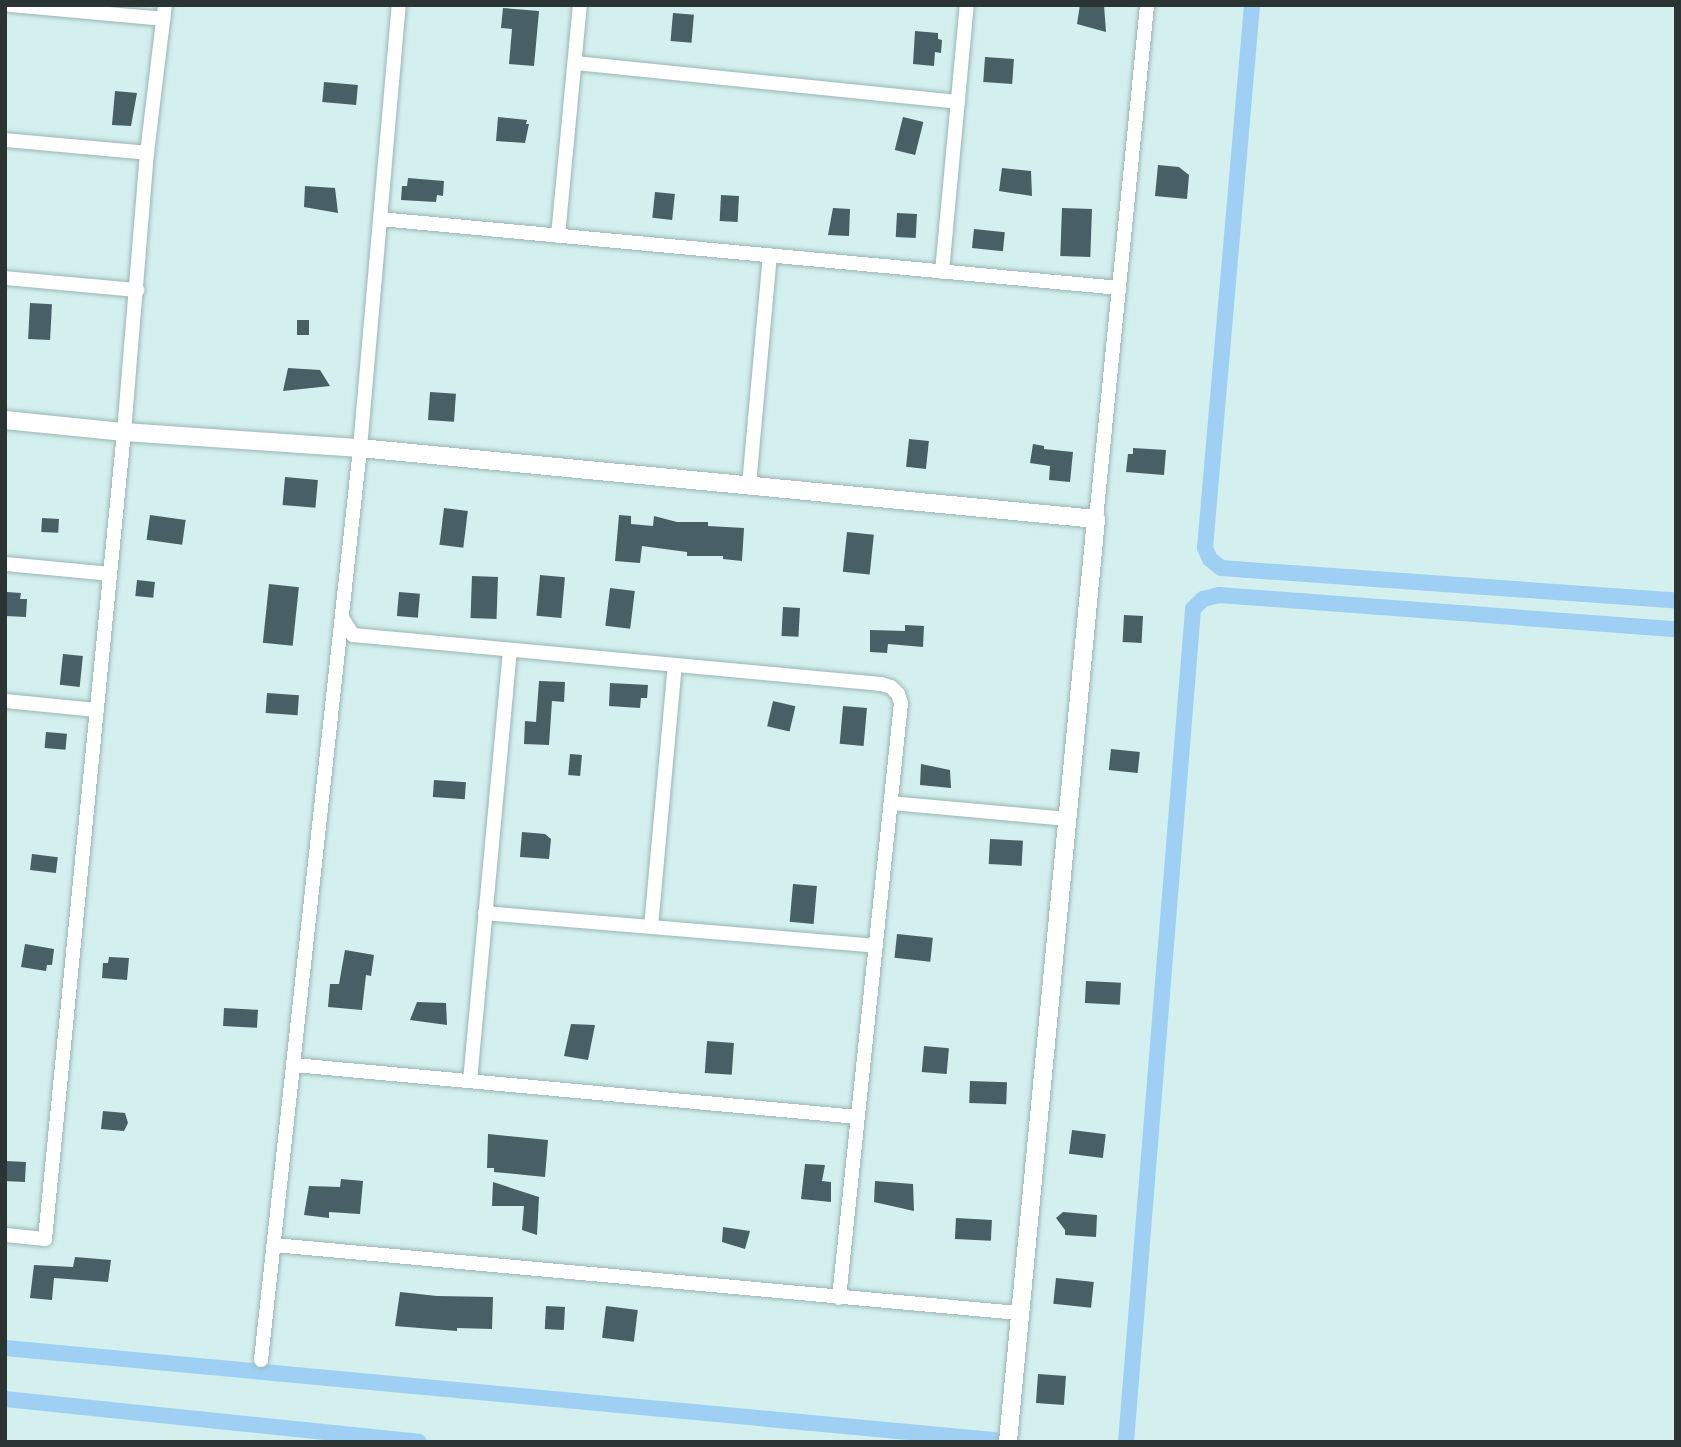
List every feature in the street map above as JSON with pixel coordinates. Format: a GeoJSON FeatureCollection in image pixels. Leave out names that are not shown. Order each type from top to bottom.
{"type":"FeatureCollection","features":[{"type":"Feature","properties":{"kind":"street"},"geometry":{"type":"LineString","coordinates":[[5,1235],[45,1239],[124,432],[147,153],[164,12],[10,5]]}},
{"type":"Feature","properties":{"kind":"street"},"geometry":{"type":"LineString","coordinates":[[261,1360],[360,448],[398,5]]}},
{"type":"Feature","properties":{"kind":"street"},"geometry":{"type":"LineString","coordinates":[[558,236],[580,5]]}},
{"type":"Feature","properties":{"kind":"street"},"geometry":{"type":"LineString","coordinates":[[942,272],[967,5]]}},
{"type":"Feature","properties":{"kind":"street"},"geometry":{"type":"LineString","coordinates":[[1007,1442],[1147,5]]}},
{"type":"Feature","properties":{"kind":"street"},"geometry":{"type":"LineString","coordinates":[[575,64],[958,102]]}},
{"type":"Feature","properties":{"kind":"street"},"geometry":{"type":"LineString","coordinates":[[5,140],[147,153]]}},
{"type":"Feature","properties":{"kind":"street"},"geometry":{"type":"LineString","coordinates":[[380,219],[1119,288]]}},
{"type":"Feature","properties":{"kind":"street"},"geometry":{"type":"LineString","coordinates":[[749,485],[770,256]]}},
{"type":"Feature","properties":{"kind":"street"},"geometry":{"type":"LineString","coordinates":[[5,278],[137,290]]}},
{"type":"Feature","properties":{"kind":"street"},"geometry":{"type":"LineString","coordinates":[[5,420],[124,432],[360,448],[1096,520]]}},
{"type":"Feature","properties":{"kind":"street"},"geometry":{"type":"LineString","coordinates":[[5,564],[110,574]]}},
{"type":"Feature","properties":{"kind":"street"},"geometry":{"type":"LineString","coordinates":[[342,618],[353,635],[891,687],[901,704],[839,1298]]}},
{"type":"Feature","properties":{"kind":"street"},"geometry":{"type":"LineString","coordinates":[[470,1081],[510,650]]}},
{"type":"Feature","properties":{"kind":"street"},"geometry":{"type":"LineString","coordinates":[[651,927],[675,665]]}},
{"type":"Feature","properties":{"kind":"street"},"geometry":{"type":"LineString","coordinates":[[5,701],[97,710]]}},
{"type":"Feature","properties":{"kind":"street"},"geometry":{"type":"LineString","coordinates":[[891,803],[1066,819]]}},
{"type":"Feature","properties":{"kind":"street"},"geometry":{"type":"LineString","coordinates":[[485,913],[876,946]]}},
{"type":"Feature","properties":{"kind":"street"},"geometry":{"type":"LineString","coordinates":[[294,1065],[858,1117]]}},
{"type":"Feature","properties":{"kind":"street"},"geometry":{"type":"LineString","coordinates":[[274,1245],[1018,1313]]}},
{"type":"Feature","properties":{"kind":"building"},"geometry":{"type":"Polygon","coordinates":[[[1080,5],[1104,5],[1106,32],[1077,24],[1080,5]]]}},
{"type":"Feature","properties":{"kind":"building"},"geometry":{"type":"Polygon","coordinates":[[[503,8],[539,11],[534,66],[509,64],[512,29],[501,28],[503,8]]]}},
{"type":"Feature","properties":{"kind":"building"},"geometry":{"type":"Polygon","coordinates":[[[673,13],[694,15],[691,43],[671,41],[673,13]]]}},
{"type":"Feature","properties":{"kind":"building"},"geometry":{"type":"Polygon","coordinates":[[[915,31],[938,33],[938,39],[942,40],[941,53],[935,52],[934,66],[913,64],[915,31]]]}},
{"type":"Feature","properties":{"kind":"building"},"geometry":{"type":"Polygon","coordinates":[[[985,57],[1014,59],[1012,84],[983,82],[985,57]]]}},
{"type":"Feature","properties":{"kind":"building"},"geometry":{"type":"Polygon","coordinates":[[[324,82],[358,85],[356,105],[322,102],[324,82]]]}},
{"type":"Feature","properties":{"kind":"building"},"geometry":{"type":"Polygon","coordinates":[[[115,91],[137,93],[131,126],[112,125],[115,91]]]}},
{"type":"Feature","properties":{"kind":"building"},"geometry":{"type":"Polygon","coordinates":[[[498,117],[527,120],[526,124],[529,124],[525,143],[496,141],[498,117]]]}},
{"type":"Feature","properties":{"kind":"building"},"geometry":{"type":"Polygon","coordinates":[[[903,117],[923,122],[915,155],[895,150],[903,117]]]}},
{"type":"Feature","properties":{"kind":"building"},"geometry":{"type":"Polygon","coordinates":[[[1158,165],[1179,167],[1189,175],[1187,199],[1155,196],[1158,165]]]}},
{"type":"Feature","properties":{"kind":"building"},"geometry":{"type":"Polygon","coordinates":[[[1002,168],[1031,171],[1032,196],[999,191],[1002,168]]]}},
{"type":"Feature","properties":{"kind":"building"},"geometry":{"type":"Polygon","coordinates":[[[408,178],[444,181],[443,196],[437,195],[436,202],[401,200],[402,186],[407,186],[408,178]]]}},
{"type":"Feature","properties":{"kind":"building"},"geometry":{"type":"Polygon","coordinates":[[[305,186],[335,188],[338,213],[304,207],[305,186]]]}},
{"type":"Feature","properties":{"kind":"building"},"geometry":{"type":"Polygon","coordinates":[[[655,192],[675,194],[672,220],[652,218],[655,192]]]}},
{"type":"Feature","properties":{"kind":"building"},"geometry":{"type":"Polygon","coordinates":[[[721,195],[739,196],[738,222],[720,221],[721,195]]]}},
{"type":"Feature","properties":{"kind":"building"},"geometry":{"type":"Polygon","coordinates":[[[833,208],[850,209],[849,236],[828,235],[833,208]]]}},
{"type":"Feature","properties":{"kind":"building"},"geometry":{"type":"Polygon","coordinates":[[[1062,208],[1092,209],[1090,257],[1060,256],[1062,208]]]}},
{"type":"Feature","properties":{"kind":"building"},"geometry":{"type":"Polygon","coordinates":[[[897,213],[917,214],[916,238],[896,237],[897,213]]]}},
{"type":"Feature","properties":{"kind":"building"},"geometry":{"type":"Polygon","coordinates":[[[974,229],[1005,232],[1003,251],[972,248],[974,229]]]}},
{"type":"Feature","properties":{"kind":"building"},"geometry":{"type":"Polygon","coordinates":[[[30,303],[52,304],[50,340],[28,339],[30,303]]]}},
{"type":"Feature","properties":{"kind":"building"},"geometry":{"type":"Polygon","coordinates":[[[297,320],[309,320],[309,335],[297,335],[297,320]]]}},
{"type":"Feature","properties":{"kind":"building"},"geometry":{"type":"Polygon","coordinates":[[[288,368],[320,370],[330,386],[283,391],[288,368]]]}},
{"type":"Feature","properties":{"kind":"building"},"geometry":{"type":"Polygon","coordinates":[[[430,392],[456,394],[454,422],[428,420],[430,392]]]}},
{"type":"Feature","properties":{"kind":"building"},"geometry":{"type":"Polygon","coordinates":[[[909,439],[929,441],[926,469],[906,467],[909,439]]]}},
{"type":"Feature","properties":{"kind":"building"},"geometry":{"type":"Polygon","coordinates":[[[1033,444],[1044,446],[1044,449],[1073,452],[1070,482],[1049,480],[1050,466],[1030,463],[1033,444]]]}},
{"type":"Feature","properties":{"kind":"building"},"geometry":{"type":"Polygon","coordinates":[[[1133,448],[1166,450],[1164,475],[1126,472],[1128,454],[1133,454],[1133,448]]]}},
{"type":"Feature","properties":{"kind":"building"},"geometry":{"type":"Polygon","coordinates":[[[285,477],[318,480],[315,508],[283,505],[285,477]]]}},
{"type":"Feature","properties":{"kind":"building"},"geometry":{"type":"Polygon","coordinates":[[[444,508],[468,511],[463,548],[439,545],[444,508]]]}},
{"type":"Feature","properties":{"kind":"building"},"geometry":{"type":"Polygon","coordinates":[[[150,515],[186,520],[182,545],[147,540],[150,515]]]}},
{"type":"Feature","properties":{"kind":"building"},"geometry":{"type":"Polygon","coordinates":[[[619,515],[631,516],[631,524],[653,526],[654,516],[677,522],[708,522],[708,526],[744,528],[742,561],[723,559],[723,556],[687,556],[687,552],[642,546],[640,563],[615,561],[619,515]]]}},
{"type":"Feature","properties":{"kind":"building"},"geometry":{"type":"Polygon","coordinates":[[[42,518],[59,519],[58,533],[41,532],[42,518]]]}},
{"type":"Feature","properties":{"kind":"building"},"geometry":{"type":"Polygon","coordinates":[[[847,532],[874,535],[870,575],[843,572],[847,532]]]}},
{"type":"Feature","properties":{"kind":"building"},"geometry":{"type":"Polygon","coordinates":[[[540,575],[565,577],[561,618],[536,616],[540,575]]]}},
{"type":"Feature","properties":{"kind":"building"},"geometry":{"type":"Polygon","coordinates":[[[472,576],[498,577],[497,619],[471,618],[472,576]]]}},
{"type":"Feature","properties":{"kind":"building"},"geometry":{"type":"Polygon","coordinates":[[[137,580],[155,582],[153,598],[135,596],[137,580]]]}},
{"type":"Feature","properties":{"kind":"building"},"geometry":{"type":"Polygon","coordinates":[[[269,584],[299,587],[293,646],[263,643],[269,584]]]}},
{"type":"Feature","properties":{"kind":"building"},"geometry":{"type":"Polygon","coordinates":[[[610,588],[635,591],[630,629],[605,626],[610,588]]]}},
{"type":"Feature","properties":{"kind":"building"},"geometry":{"type":"Polygon","coordinates":[[[7,592],[21,593],[20,599],[27,599],[26,617],[5,616],[7,592]]]}},
{"type":"Feature","properties":{"kind":"building"},"geometry":{"type":"Polygon","coordinates":[[[399,592],[420,594],[418,618],[397,616],[399,592]]]}},
{"type":"Feature","properties":{"kind":"building"},"geometry":{"type":"Polygon","coordinates":[[[783,607],[800,608],[798,637],[781,636],[783,607]]]}},
{"type":"Feature","properties":{"kind":"building"},"geometry":{"type":"Polygon","coordinates":[[[1124,615],[1143,616],[1142,643],[1123,642],[1124,615]]]}},
{"type":"Feature","properties":{"kind":"building"},"geometry":{"type":"Polygon","coordinates":[[[905,625],[924,626],[923,647],[888,644],[887,653],[870,652],[870,630],[905,631],[905,625]]]}},
{"type":"Feature","properties":{"kind":"building"},"geometry":{"type":"Polygon","coordinates":[[[63,654],[83,656],[80,687],[60,685],[63,654]]]}},
{"type":"Feature","properties":{"kind":"building"},"geometry":{"type":"Polygon","coordinates":[[[539,681],[565,682],[564,702],[552,701],[549,745],[524,744],[525,721],[536,722],[539,681]]]}},
{"type":"Feature","properties":{"kind":"building"},"geometry":{"type":"Polygon","coordinates":[[[610,683],[648,685],[647,698],[641,698],[640,708],[609,706],[610,683]]]}},
{"type":"Feature","properties":{"kind":"building"},"geometry":{"type":"Polygon","coordinates":[[[267,693],[299,695],[298,715],[266,713],[267,693]]]}},
{"type":"Feature","properties":{"kind":"building"},"geometry":{"type":"Polygon","coordinates":[[[773,701],[795,706],[790,732],[767,726],[773,701]]]}},
{"type":"Feature","properties":{"kind":"building"},"geometry":{"type":"Polygon","coordinates":[[[843,706],[867,708],[864,746],[840,744],[843,706]]]}},
{"type":"Feature","properties":{"kind":"building"},"geometry":{"type":"Polygon","coordinates":[[[46,732],[67,734],[66,750],[45,748],[46,732]]]}},
{"type":"Feature","properties":{"kind":"building"},"geometry":{"type":"Polygon","coordinates":[[[1111,749],[1140,752],[1138,773],[1109,770],[1111,749]]]}},
{"type":"Feature","properties":{"kind":"building"},"geometry":{"type":"Polygon","coordinates":[[[570,754],[582,755],[580,776],[568,775],[570,754]]]}},
{"type":"Feature","properties":{"kind":"building"},"geometry":{"type":"Polygon","coordinates":[[[921,764],[950,770],[951,788],[920,785],[921,764]]]}},
{"type":"Feature","properties":{"kind":"building"},"geometry":{"type":"Polygon","coordinates":[[[434,780],[466,782],[465,799],[433,797],[434,780]]]}},
{"type":"Feature","properties":{"kind":"building"},"geometry":{"type":"Polygon","coordinates":[[[522,832],[545,834],[551,839],[549,859],[520,857],[522,832]]]}},
{"type":"Feature","properties":{"kind":"building"},"geometry":{"type":"Polygon","coordinates":[[[990,839],[1023,841],[1022,866],[989,864],[990,839]]]}},
{"type":"Feature","properties":{"kind":"building"},"geometry":{"type":"Polygon","coordinates":[[[32,854],[58,857],[56,873],[30,870],[32,854]]]}},
{"type":"Feature","properties":{"kind":"building"},"geometry":{"type":"Polygon","coordinates":[[[793,884],[817,886],[814,924],[790,922],[793,884]]]}},
{"type":"Feature","properties":{"kind":"building"},"geometry":{"type":"Polygon","coordinates":[[[897,934],[933,938],[930,962],[894,958],[897,934]]]}},
{"type":"Feature","properties":{"kind":"building"},"geometry":{"type":"Polygon","coordinates":[[[25,944],[54,949],[52,965],[47,965],[46,971],[21,967],[25,944]]]}},
{"type":"Feature","properties":{"kind":"building"},"geometry":{"type":"Polygon","coordinates":[[[345,950],[374,955],[371,976],[366,975],[362,1010],[328,1007],[330,984],[339,984],[345,950]]]}},
{"type":"Feature","properties":{"kind":"building"},"geometry":{"type":"Polygon","coordinates":[[[109,957],[129,958],[127,980],[102,978],[103,963],[108,963],[109,957]]]}},
{"type":"Feature","properties":{"kind":"building"},"geometry":{"type":"Polygon","coordinates":[[[1086,981],[1121,983],[1120,1005],[1085,1003],[1086,981]]]}},
{"type":"Feature","properties":{"kind":"building"},"geometry":{"type":"Polygon","coordinates":[[[417,1002],[446,1003],[447,1025],[410,1020],[417,1002]]]}},
{"type":"Feature","properties":{"kind":"building"},"geometry":{"type":"Polygon","coordinates":[[[224,1008],[258,1010],[257,1028],[223,1026],[224,1008]]]}},
{"type":"Feature","properties":{"kind":"building"},"geometry":{"type":"Polygon","coordinates":[[[571,1024],[595,1025],[588,1060],[564,1056],[571,1024]]]}},
{"type":"Feature","properties":{"kind":"building"},"geometry":{"type":"Polygon","coordinates":[[[707,1041],[734,1043],[732,1075],[705,1073],[707,1041]]]}},
{"type":"Feature","properties":{"kind":"building"},"geometry":{"type":"Polygon","coordinates":[[[924,1046],[949,1048],[947,1074],[922,1072],[924,1046]]]}},
{"type":"Feature","properties":{"kind":"building"},"geometry":{"type":"Polygon","coordinates":[[[970,1081],[1007,1082],[1006,1104],[969,1103],[970,1081]]]}},
{"type":"Feature","properties":{"kind":"building"},"geometry":{"type":"Polygon","coordinates":[[[103,1111],[125,1113],[128,1123],[124,1131],[101,1129],[103,1111]]]}},
{"type":"Feature","properties":{"kind":"building"},"geometry":{"type":"Polygon","coordinates":[[[1072,1130],[1106,1134],[1103,1158],[1069,1154],[1072,1130]]]}},
{"type":"Feature","properties":{"kind":"building"},"geometry":{"type":"Polygon","coordinates":[[[488,1134],[548,1140],[545,1177],[494,1172],[494,1168],[487,1168],[488,1134]]]}},
{"type":"Feature","properties":{"kind":"building"},"geometry":{"type":"Polygon","coordinates":[[[5,1161],[26,1162],[25,1182],[5,1181],[5,1161]]]}},
{"type":"Feature","properties":{"kind":"building"},"geometry":{"type":"Polygon","coordinates":[[[805,1164],[825,1165],[822,1181],[831,1182],[831,1202],[801,1199],[805,1164]]]}},
{"type":"Feature","properties":{"kind":"building"},"geometry":{"type":"Polygon","coordinates":[[[341,1179],[363,1181],[360,1214],[329,1212],[329,1218],[304,1215],[309,1186],[340,1187],[341,1179]]]}},
{"type":"Feature","properties":{"kind":"building"},"geometry":{"type":"Polygon","coordinates":[[[875,1181],[913,1184],[914,1211],[874,1202],[875,1181]]]}},
{"type":"Feature","properties":{"kind":"building"},"geometry":{"type":"Polygon","coordinates":[[[493,1182],[539,1197],[537,1235],[522,1230],[524,1206],[492,1206],[493,1182]]]}},
{"type":"Feature","properties":{"kind":"building"},"geometry":{"type":"Polygon","coordinates":[[[1063,1212],[1097,1215],[1096,1237],[1065,1235],[1065,1230],[1056,1218],[1063,1212]]]}},
{"type":"Feature","properties":{"kind":"building"},"geometry":{"type":"Polygon","coordinates":[[[956,1218],[992,1220],[991,1241],[955,1239],[956,1218]]]}},
{"type":"Feature","properties":{"kind":"building"},"geometry":{"type":"Polygon","coordinates":[[[723,1227],[750,1231],[745,1249],[722,1242],[723,1227]]]}},
{"type":"Feature","properties":{"kind":"building"},"geometry":{"type":"Polygon","coordinates":[[[75,1257],[111,1260],[108,1282],[54,1278],[52,1300],[30,1298],[34,1265],[73,1267],[75,1257]]]}},
{"type":"Feature","properties":{"kind":"building"},"geometry":{"type":"Polygon","coordinates":[[[1056,1278],[1094,1282],[1091,1308],[1053,1304],[1056,1278]]]}},
{"type":"Feature","properties":{"kind":"building"},"geometry":{"type":"Polygon","coordinates":[[[400,1292],[493,1297],[492,1329],[457,1328],[457,1331],[395,1326],[400,1292]]]}},
{"type":"Feature","properties":{"kind":"building"},"geometry":{"type":"Polygon","coordinates":[[[546,1306],[565,1307],[564,1330],[545,1329],[546,1306]]]}},
{"type":"Feature","properties":{"kind":"building"},"geometry":{"type":"Polygon","coordinates":[[[606,1306],[638,1310],[634,1342],[602,1338],[606,1306]]]}},
{"type":"Feature","properties":{"kind":"building"},"geometry":{"type":"Polygon","coordinates":[[[1038,1374],[1066,1376],[1064,1405],[1036,1403],[1038,1374]]]}},
{"type":"Feature","properties":{"kind":"waterway"},"geometry":{"type":"LineString","coordinates":[[1252,5],[1205,548],[1210,559],[1221,568],[1676,601]]}},
{"type":"Feature","properties":{"kind":"waterway"},"geometry":{"type":"LineString","coordinates":[[1126,1442],[1193,609],[1203,599],[1219,595],[1676,629]]}},
{"type":"Feature","properties":{"kind":"waterway"},"geometry":{"type":"LineString","coordinates":[[5,1348],[994,1440]]}},
{"type":"Feature","properties":{"kind":"waterway"},"geometry":{"type":"LineString","coordinates":[[5,1399],[419,1442]]}}]}
